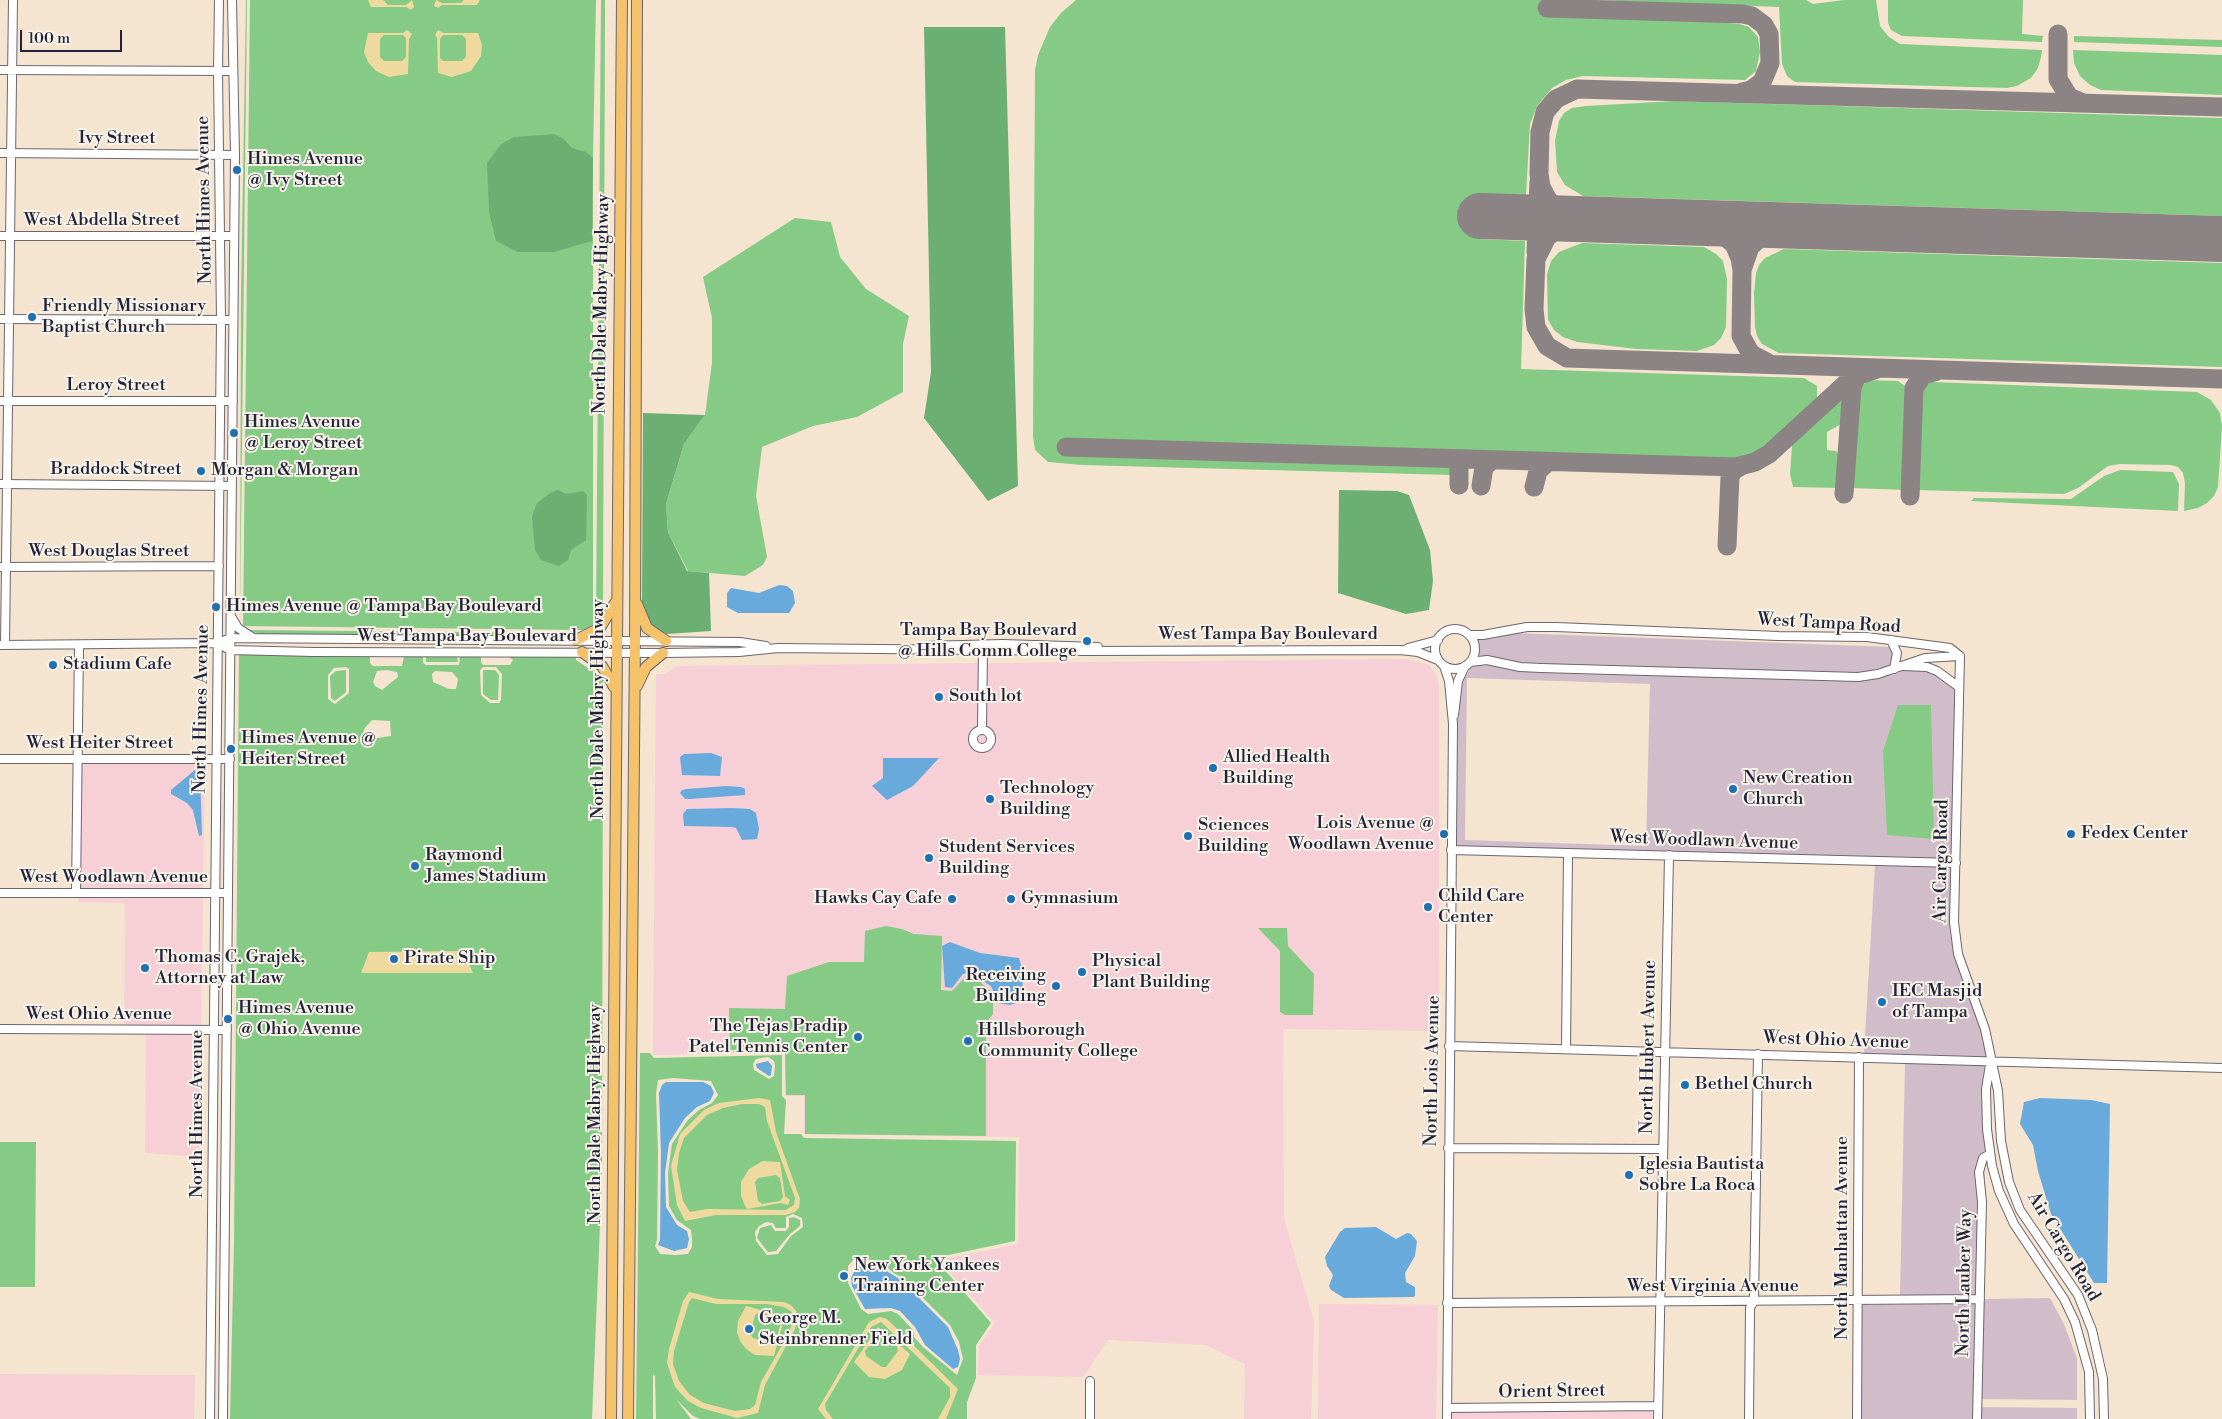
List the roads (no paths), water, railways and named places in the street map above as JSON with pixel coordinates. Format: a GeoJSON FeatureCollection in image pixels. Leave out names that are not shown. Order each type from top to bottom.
{"type":"FeatureCollection","features":[{"type":"Feature","properties":{"kind":"main road","name":"North Dale Mabry Highway"},"geometry":{"type":"LineString","coordinates":[[610,1419],[622,0]]}},
{"type":"Feature","properties":{"kind":"main road","name":"North Dale Mabry Highway"},"geometry":{"type":"LineString","coordinates":[[628,1419],[635,653],[638,0]]}},
{"type":"Feature","properties":{"kind":"main road"},"geometry":{"type":"LineString","coordinates":[[619,289],[636,289]]}},
{"type":"Feature","properties":{"kind":"main road"},"geometry":{"type":"LineString","coordinates":[[635,597],[647,628],[666,641]]}},
{"type":"Feature","properties":{"kind":"main road"},"geometry":{"type":"LineString","coordinates":[[576,640],[600,628],[616,600]]}},
{"type":"Feature","properties":{"kind":"main road"},"geometry":{"type":"LineString","coordinates":[[582,652],[602,666],[616,691]]}},
{"type":"Feature","properties":{"kind":"main road"},"geometry":{"type":"LineString","coordinates":[[634,691],[646,666],[663,653]]}},
{"type":"Feature","properties":{"kind":"main road"},"geometry":{"type":"LineString","coordinates":[[613,1070],[630,1071]]}},
{"type":"Feature","properties":{"kind":"street"},"geometry":{"type":"LineString","coordinates":[[2,645],[4,401],[9,319],[13,0]]}},
{"type":"Feature","properties":{"kind":"street","name":"North Himes Avenue"},"geometry":{"type":"LineString","coordinates":[[210,1419],[221,320],[219,0]]}},
{"type":"Feature","properties":{"kind":"street","name":"North Himes Avenue"},"geometry":{"type":"LineString","coordinates":[[223,1419],[235,155],[232,0]]}},
{"type":"Feature","properties":{"kind":"street"},"geometry":{"type":"LineString","coordinates":[[0,70],[232,71]]}},
{"type":"Feature","properties":{"kind":"street","name":"Ivy Street"},"geometry":{"type":"LineString","coordinates":[[0,153],[235,155]]}},
{"type":"Feature","properties":{"kind":"street","name":"West Abdella Street"},"geometry":{"type":"LineString","coordinates":[[0,236],[234,236]]}},
{"type":"Feature","properties":{"kind":"street"},"geometry":{"type":"LineString","coordinates":[[221,285],[234,285]]}},
{"type":"Feature","properties":{"kind":"street"},"geometry":{"type":"LineString","coordinates":[[0,318],[233,320]]}},
{"type":"Feature","properties":{"kind":"street","name":"Leroy Street"},"geometry":{"type":"LineString","coordinates":[[4,401],[233,401]]}},
{"type":"Feature","properties":{"kind":"street","name":"Braddock Street"},"geometry":{"type":"LineString","coordinates":[[4,484],[232,486]]}},
{"type":"Feature","properties":{"kind":"street","name":"West Douglas Street"},"geometry":{"type":"LineString","coordinates":[[3,567],[219,566]]}},
{"type":"Feature","properties":{"kind":"street"},"geometry":{"type":"LineString","coordinates":[[231,616],[238,628],[244,633],[264,638]]}},
{"type":"Feature","properties":{"kind":"street","name":"West Tampa Road"},"geometry":{"type":"LineString","coordinates":[[1469,635],[1483,635],[1514,629],[1540,627],[1676,633],[1867,637],[1950,648],[1960,656]]}},
{"type":"Feature","properties":{"kind":"street"},"geometry":{"type":"LineString","coordinates":[[1454,629],[1469,635],[1475,647],[1468,664],[1455,669],[1444,666],[1438,660],[1435,650],[1438,640],[1445,632],[1454,629]]}},
{"type":"Feature","properties":{"kind":"street","name":"West Tampa Bay Boulevard"},"geometry":{"type":"LineString","coordinates":[[2,645],[217,644],[231,638],[264,638],[740,642],[778,648]]}},
{"type":"Feature","properties":{"kind":"street"},"geometry":{"type":"LineString","coordinates":[[314,639],[314,652]]}},
{"type":"Feature","properties":{"kind":"street"},"geometry":{"type":"LineString","coordinates":[[494,639],[494,652]]}},
{"type":"Feature","properties":{"kind":"street"},"geometry":{"type":"LineString","coordinates":[[420,640],[420,652]]}},
{"type":"Feature","properties":{"kind":"street"},"geometry":{"type":"LineString","coordinates":[[518,640],[518,652]]}},
{"type":"Feature","properties":{"kind":"street","name":"West Tampa Bay Boulevard"},"geometry":{"type":"LineString","coordinates":[[1400,650],[1438,640]]}},
{"type":"Feature","properties":{"kind":"street"},"geometry":{"type":"LineString","coordinates":[[1891,640],[1897,653],[1894,669]]}},
{"type":"Feature","properties":{"kind":"street","name":"West Tampa Bay Boulevard"},"geometry":{"type":"LineString","coordinates":[[217,644],[230,650],[314,652],[663,653],[739,652],[778,648],[1400,650],[1418,652],[1438,660]]}},
{"type":"Feature","properties":{"kind":"street"},"geometry":{"type":"LineString","coordinates":[[76,892],[79,645]]}},
{"type":"Feature","properties":{"kind":"street"},"geometry":{"type":"LineString","coordinates":[[982,730],[983,648]]}},
{"type":"Feature","properties":{"kind":"street","name":"West Tampa Road"},"geometry":{"type":"LineString","coordinates":[[1468,664],[1486,660],[1526,668],[1858,677],[1894,669],[1925,658],[1960,656]]}},
{"type":"Feature","properties":{"kind":"street","name":"Air Cargo Road"},"geometry":{"type":"LineString","coordinates":[[1960,656],[1954,922],[1958,954],[1985,1028],[1990,1061],[1998,1091],[2001,1141],[2009,1182],[2020,1210],[2071,1284],[2089,1322],[2099,1353],[2103,1379],[2104,1419]]}},
{"type":"Feature","properties":{"kind":"street","name":"North Lois Avenue"},"geometry":{"type":"LineString","coordinates":[[1447,1419],[1453,724],[1458,681],[1468,664]]}},
{"type":"Feature","properties":{"kind":"street","name":"North Lois Avenue"},"geometry":{"type":"LineString","coordinates":[[1444,666],[1449,681],[1453,724]]}},
{"type":"Feature","properties":{"kind":"street"},"geometry":{"type":"LineString","coordinates":[[1904,666],[1927,667],[1937,671],[1959,686]]}},
{"type":"Feature","properties":{"kind":"street","name":"West Heiter Street"},"geometry":{"type":"LineString","coordinates":[[0,759],[230,759]]}},
{"type":"Feature","properties":{"kind":"street","name":"West Woodlawn Avenue"},"geometry":{"type":"LineString","coordinates":[[1451,850],[1956,864]]}},
{"type":"Feature","properties":{"kind":"street"},"geometry":{"type":"LineString","coordinates":[[1566,1049],[1568,853]]}},
{"type":"Feature","properties":{"kind":"street","name":"North Hubert Avenue"},"geometry":{"type":"LineString","coordinates":[[1658,1419],[1669,856]]}},
{"type":"Feature","properties":{"kind":"street","name":"West Woodlawn Avenue"},"geometry":{"type":"LineString","coordinates":[[0,892],[228,893]]}},
{"type":"Feature","properties":{"kind":"street","name":"West Ohio Avenue"},"geometry":{"type":"LineString","coordinates":[[0,1029],[227,1030]]}},
{"type":"Feature","properties":{"kind":"street","name":"West Ohio Avenue"},"geometry":{"type":"LineString","coordinates":[[1449,1046],[2222,1068]]}},
{"type":"Feature","properties":{"kind":"street"},"geometry":{"type":"LineString","coordinates":[[1748,1419],[1750,1308],[1754,1301],[1758,1054]]}},
{"type":"Feature","properties":{"kind":"street","name":"North Manhattan Avenue"},"geometry":{"type":"LineString","coordinates":[[1857,1419],[1859,1057]]}},
{"type":"Feature","properties":{"kind":"street","name":"Air Cargo Road"},"geometry":{"type":"LineString","coordinates":[[1990,1061],[1986,1089],[1990,1154],[2006,1210],[2022,1238],[2064,1299],[2075,1322],[2089,1372],[2090,1419]]}},
{"type":"Feature","properties":{"kind":"street"},"geometry":{"type":"LineString","coordinates":[[1448,1148],[1662,1149]]}},
{"type":"Feature","properties":{"kind":"street","name":"North Lauber Way"},"geometry":{"type":"LineString","coordinates":[[1977,1419],[1982,1202],[1979,1172],[1983,1158],[1990,1154]]}},
{"type":"Feature","properties":{"kind":"street"},"geometry":{"type":"LineString","coordinates":[[212,1189],[225,1188]]}},
{"type":"Feature","properties":{"kind":"street","name":"West Virginia Avenue"},"geometry":{"type":"LineString","coordinates":[[1447,1303],[1660,1303],[1980,1299]]}},
{"type":"Feature","properties":{"kind":"street"},"geometry":{"type":"LineString","coordinates":[[1090,1381],[1090,1419]]}},
{"type":"Feature","properties":{"kind":"street","name":"Orient Street"},"geometry":{"type":"LineString","coordinates":[[1447,1408],[1658,1406]]}},
{"type":"Feature","properties":{"kind":"water"},"geometry":{"type":"Polygon","coordinates":[[[779,585],[787,586],[793,591],[795,603],[789,613],[738,613],[727,607],[727,593],[731,588],[759,593],[779,585]]]}},
{"type":"Feature","properties":{"kind":"water"},"geometry":{"type":"Polygon","coordinates":[[[711,753],[722,757],[720,776],[682,775],[680,757],[684,754],[711,753]]]}},
{"type":"Feature","properties":{"kind":"water"},"geometry":{"type":"Polygon","coordinates":[[[883,758],[939,758],[913,786],[887,800],[872,786],[883,778],[883,758]]]}},
{"type":"Feature","properties":{"kind":"water"},"geometry":{"type":"Polygon","coordinates":[[[196,769],[200,773],[202,835],[199,836],[193,810],[187,803],[171,794],[171,790],[196,769]]]}},
{"type":"Feature","properties":{"kind":"water"},"geometry":{"type":"Polygon","coordinates":[[[726,786],[741,787],[745,789],[745,795],[685,799],[680,793],[682,790],[687,789],[726,786]]]}},
{"type":"Feature","properties":{"kind":"water"},"geometry":{"type":"Polygon","coordinates":[[[687,809],[750,809],[756,813],[759,829],[757,839],[742,840],[736,828],[732,827],[684,826],[683,814],[687,809]]]}},
{"type":"Feature","properties":{"kind":"water"},"geometry":{"type":"Polygon","coordinates":[[[950,942],[980,953],[1019,958],[1023,972],[1022,1001],[1010,1005],[998,1003],[991,986],[970,973],[963,974],[952,988],[945,987],[942,946],[950,942]]]}},
{"type":"Feature","properties":{"kind":"water"},"geometry":{"type":"Polygon","coordinates":[[[768,1061],[772,1066],[771,1075],[769,1076],[757,1068],[756,1064],[768,1061]]]}},
{"type":"Feature","properties":{"kind":"water"},"geometry":{"type":"Polygon","coordinates":[[[666,1082],[703,1082],[711,1086],[714,1093],[710,1101],[697,1107],[685,1118],[669,1143],[665,1173],[666,1207],[677,1225],[687,1231],[689,1239],[687,1248],[674,1251],[658,1245],[660,1240],[661,1153],[659,1093],[662,1085],[666,1082]]]}},
{"type":"Feature","properties":{"kind":"water"},"geometry":{"type":"Polygon","coordinates":[[[2040,1098],[2091,1100],[2110,1104],[2107,1283],[2094,1283],[2051,1214],[2038,1171],[2033,1145],[2020,1124],[2024,1102],[2040,1098]]]}},
{"type":"Feature","properties":{"kind":"water"},"geometry":{"type":"Polygon","coordinates":[[[1376,1227],[1396,1239],[1407,1233],[1411,1234],[1417,1241],[1415,1256],[1405,1273],[1406,1282],[1415,1287],[1415,1296],[1344,1298],[1331,1290],[1329,1286],[1333,1275],[1327,1266],[1325,1257],[1340,1232],[1345,1228],[1376,1227]]]}},
{"type":"Feature","properties":{"kind":"water"},"geometry":{"type":"Polygon","coordinates":[[[865,1265],[885,1270],[901,1280],[948,1327],[958,1350],[960,1359],[958,1367],[953,1369],[925,1345],[915,1327],[900,1311],[891,1308],[865,1309],[852,1286],[851,1278],[856,1268],[865,1265]]]}},
{"type":"Feature","properties":{"kind":"place","name":"Himes Avenue @ Ivy Street"},"geometry":{"type":"Point","coordinates":[237,170]}},
{"type":"Feature","properties":{"kind":"place","name":"Friendly Missionary Baptist Church"},"geometry":{"type":"Point","coordinates":[32,317]}},
{"type":"Feature","properties":{"kind":"place","name":"Himes Avenue @ Leroy Street"},"geometry":{"type":"Point","coordinates":[234,433]}},
{"type":"Feature","properties":{"kind":"place","name":"Morgan & Morgan"},"geometry":{"type":"Point","coordinates":[201,471]}},
{"type":"Feature","properties":{"kind":"place","name":"Himes Avenue @ Tampa Bay Boulevard"},"geometry":{"type":"Point","coordinates":[216,607]}},
{"type":"Feature","properties":{"kind":"place","name":"Tampa Bay Boulevard @ Hills Comm College"},"geometry":{"type":"Point","coordinates":[1087,641]}},
{"type":"Feature","properties":{"kind":"place","name":"Stadium Cafe"},"geometry":{"type":"Point","coordinates":[53,665]}},
{"type":"Feature","properties":{"kind":"place","name":"South lot"},"geometry":{"type":"Point","coordinates":[939,697]}},
{"type":"Feature","properties":{"kind":"place","name":"Himes Avenue @ Heiter Street"},"geometry":{"type":"Point","coordinates":[231,749]}},
{"type":"Feature","properties":{"kind":"place","name":"Allied Health Building"},"geometry":{"type":"Point","coordinates":[1213,768]}},
{"type":"Feature","properties":{"kind":"place","name":"New Creation Church"},"geometry":{"type":"Point","coordinates":[1733,789]}},
{"type":"Feature","properties":{"kind":"place","name":"Technology Building"},"geometry":{"type":"Point","coordinates":[990,799]}},
{"type":"Feature","properties":{"kind":"place","name":"Lois Avenue @ Woodlawn Avenue"},"geometry":{"type":"Point","coordinates":[1444,834]}},
{"type":"Feature","properties":{"kind":"place","name":"Fedex Center"},"geometry":{"type":"Point","coordinates":[2071,834]}},
{"type":"Feature","properties":{"kind":"place","name":"Sciences Building"},"geometry":{"type":"Point","coordinates":[1188,836]}},
{"type":"Feature","properties":{"kind":"place","name":"Student Services Building"},"geometry":{"type":"Point","coordinates":[929,858]}},
{"type":"Feature","properties":{"kind":"place","name":"Raymond James Stadium"},"geometry":{"type":"Point","coordinates":[415,866]}},
{"type":"Feature","properties":{"kind":"place","name":"Hawks Cay Cafe"},"geometry":{"type":"Point","coordinates":[952,899]}},
{"type":"Feature","properties":{"kind":"place","name":"Gymnasium"},"geometry":{"type":"Point","coordinates":[1011,899]}},
{"type":"Feature","properties":{"kind":"place","name":"Child Care Center"},"geometry":{"type":"Point","coordinates":[1428,907]}},
{"type":"Feature","properties":{"kind":"place","name":"Pirate Ship"},"geometry":{"type":"Point","coordinates":[394,959]}},
{"type":"Feature","properties":{"kind":"place","name":"Thomas C. Grajek, Attorney at Law"},"geometry":{"type":"Point","coordinates":[145,968]}},
{"type":"Feature","properties":{"kind":"place","name":"Physical Plant Building"},"geometry":{"type":"Point","coordinates":[1082,972]}},
{"type":"Feature","properties":{"kind":"place","name":"Receiving Building"},"geometry":{"type":"Point","coordinates":[1056,986]}},
{"type":"Feature","properties":{"kind":"place","name":"IEC Masjid of Tampa"},"geometry":{"type":"Point","coordinates":[1882,1002]}},
{"type":"Feature","properties":{"kind":"place","name":"Himes Avenue @ Ohio Avenue"},"geometry":{"type":"Point","coordinates":[228,1019]}},
{"type":"Feature","properties":{"kind":"place","name":"The Tejas Pradip Patel Tennis Center"},"geometry":{"type":"Point","coordinates":[858,1037]}},
{"type":"Feature","properties":{"kind":"place","name":"Hillsborough Community College"},"geometry":{"type":"Point","coordinates":[968,1041]}},
{"type":"Feature","properties":{"kind":"place","name":"Bethel Church"},"geometry":{"type":"Point","coordinates":[1685,1085]}},
{"type":"Feature","properties":{"kind":"place","name":"Iglesia Bautista Sobre La Roca"},"geometry":{"type":"Point","coordinates":[1629,1175]}},
{"type":"Feature","properties":{"kind":"place","name":"New York Yankees Training Center"},"geometry":{"type":"Point","coordinates":[844,1276]}},
{"type":"Feature","properties":{"kind":"place","name":"George M. Steinbrenner Field"},"geometry":{"type":"Point","coordinates":[749,1329]}}]}
